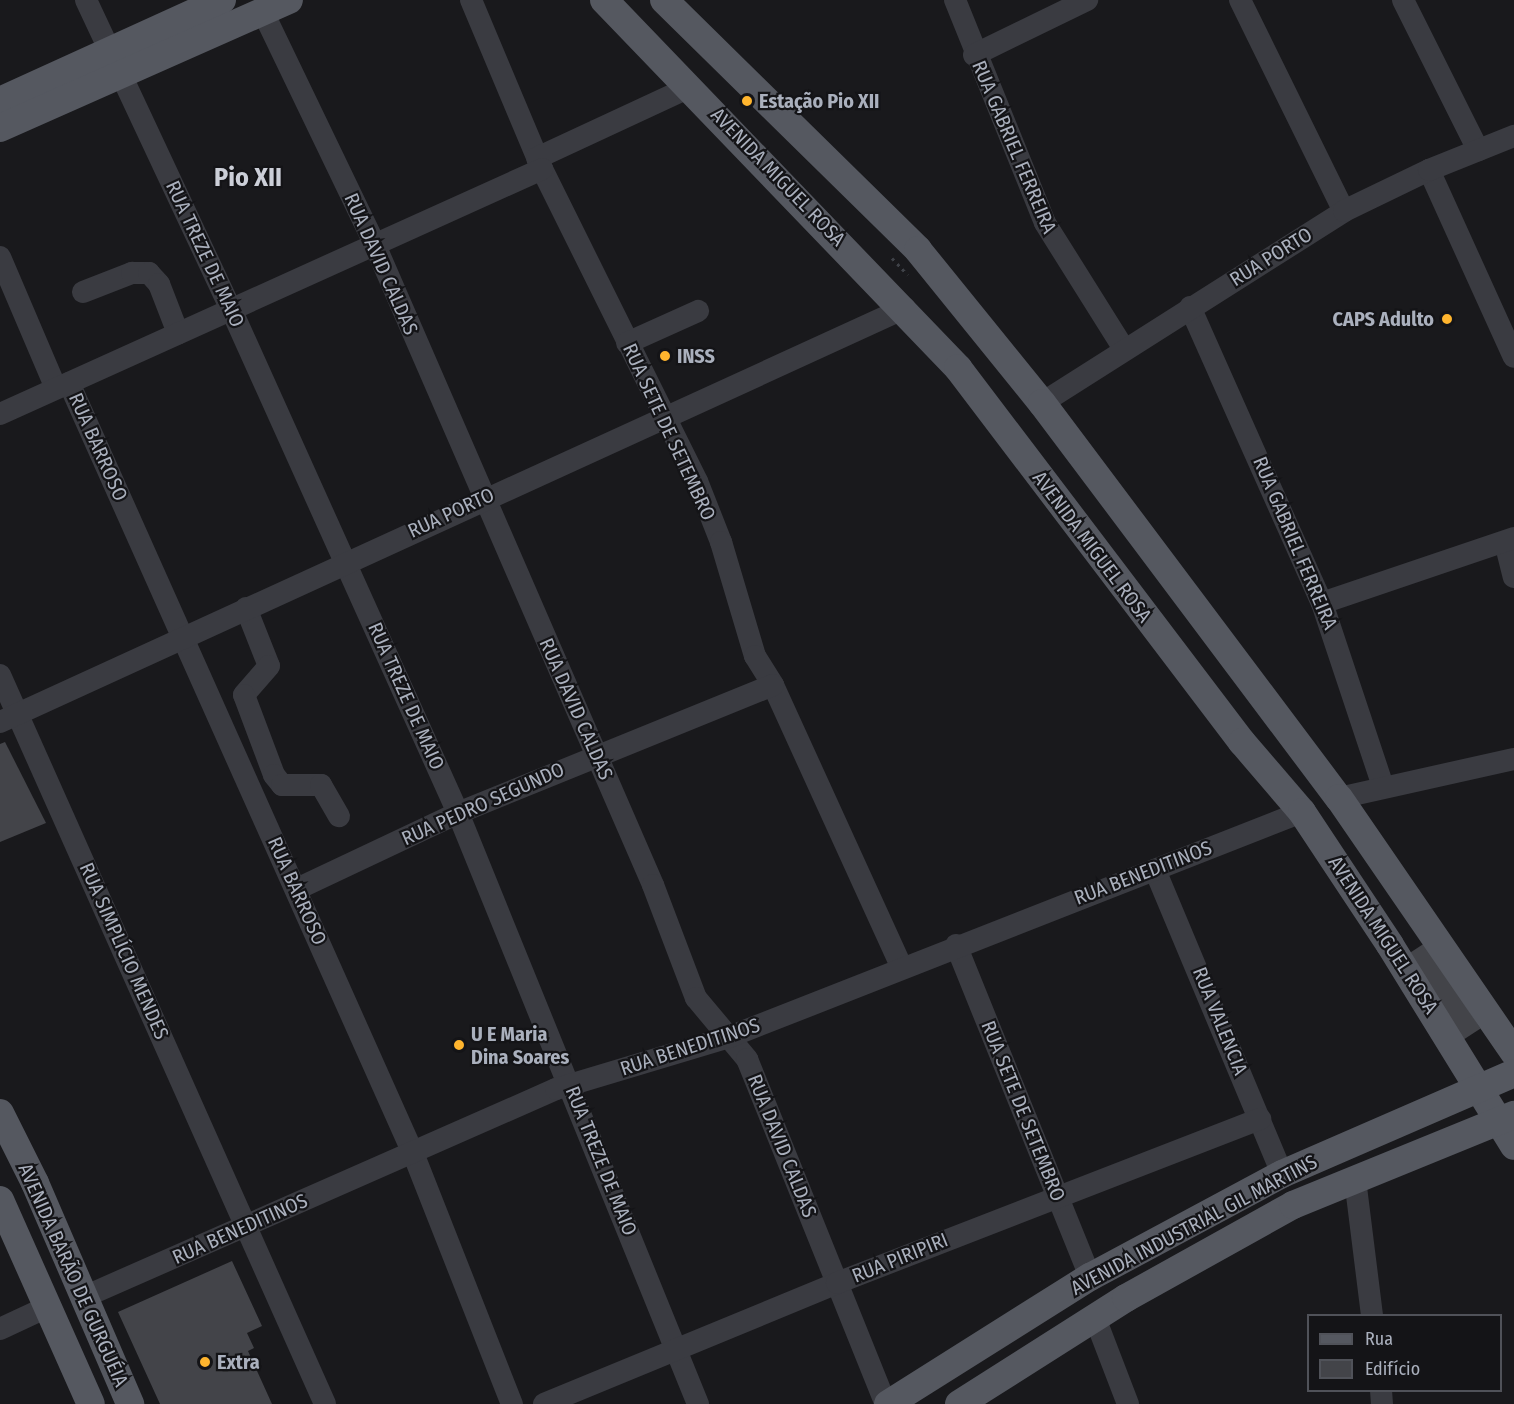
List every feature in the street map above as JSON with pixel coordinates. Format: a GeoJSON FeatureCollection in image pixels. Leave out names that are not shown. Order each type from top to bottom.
{"type":"FeatureCollection","features":[{"type":"Feature","properties":{"kind":"main road"},"geometry":{"type":"LineString","coordinates":[[0,128],[116,64],[222,0]]}},
{"type":"Feature","properties":{"kind":"main road"},"geometry":{"type":"LineString","coordinates":[[0,101],[116,64],[263,12],[289,0]]}},
{"type":"Feature","properties":{"kind":"main road","name":"AVENIDA MIGUEL ROSA"},"geometry":{"type":"LineString","coordinates":[[604,0],[905,308],[958,368],[1235,733],[1302,812],[1481,1089],[1508,1118],[1514,1146]]}},
{"type":"Feature","properties":{"kind":"main road","name":"AVENIDA MIGUEL ROSA"},"geometry":{"type":"LineString","coordinates":[[664,0],[918,250],[1042,403],[1339,798],[1514,1053]]}},
{"type":"Feature","properties":{"kind":"main road","name":"AVENIDA INDUSTRIAL GIL MARTINS"},"geometry":{"type":"LineString","coordinates":[[887,1404],[946,1370],[1090,1277],[1282,1174],[1514,1073]]}},
{"type":"Feature","properties":{"kind":"main road","name":"AVENIDA BARÃO DE GURGUÉIA"},"geometry":{"type":"LineString","coordinates":[[0,1113],[130,1404]]}},
{"type":"Feature","properties":{"kind":"main road","name":"AVENIDA INDUSTRIAL GIL MARTINS"},"geometry":{"type":"LineString","coordinates":[[962,1402],[1095,1318],[1283,1210],[1508,1118]]}},
{"type":"Feature","properties":{"kind":"main road","name":"AVENIDA BARÃO DE GURGUÉIA"},"geometry":{"type":"LineString","coordinates":[[0,1200],[91,1404]]}},
{"type":"Feature","properties":{"kind":"main road"},"geometry":{"type":"LineString","coordinates":[[946,1370],[962,1402]]}},
{"type":"Feature","properties":{"kind":"street","name":"RUA TREZE DE MAIO"},"geometry":{"type":"LineString","coordinates":[[86,0],[231,309],[458,813],[570,1083],[698,1404]]}},
{"type":"Feature","properties":{"kind":"street","name":"RUA SETE DE SETEMBRO"},"geometry":{"type":"LineString","coordinates":[[471,0],[540,164],[697,482],[721,542],[752,648],[772,685],[901,966]]}},
{"type":"Feature","properties":{"kind":"street","name":"RUA GABRIEL FERREIRA"},"geometry":{"type":"LineString","coordinates":[[955,0],[975,55],[1045,223],[1124,349]]}},
{"type":"Feature","properties":{"kind":"street"},"geometry":{"type":"LineString","coordinates":[[975,55],[1087,0]]}},
{"type":"Feature","properties":{"kind":"street"},"geometry":{"type":"LineString","coordinates":[[1240,0],[1344,211]]}},
{"type":"Feature","properties":{"kind":"street"},"geometry":{"type":"LineString","coordinates":[[1403,0],[1478,150]]}},
{"type":"Feature","properties":{"kind":"street","name":"RUA DAVID CALDAS"},"geometry":{"type":"LineString","coordinates":[[263,12],[375,245],[596,755],[696,998],[747,1059],[887,1404]]}},
{"type":"Feature","properties":{"kind":"street"},"geometry":{"type":"LineString","coordinates":[[0,414],[375,245],[690,87]]}},
{"type":"Feature","properties":{"kind":"street","name":"RUA PORTO"},"geometry":{"type":"LineString","coordinates":[[1042,403],[1344,211],[1429,170],[1514,136]]}},
{"type":"Feature","properties":{"kind":"street"},"geometry":{"type":"LineString","coordinates":[[1429,170],[1514,357]]}},
{"type":"Feature","properties":{"kind":"street","name":"RUA BARROSO"},"geometry":{"type":"LineString","coordinates":[[0,257],[182,638],[297,889],[412,1153],[512,1404]]}},
{"type":"Feature","properties":{"kind":"street"},"geometry":{"type":"LineString","coordinates":[[82,292],[132,273],[149,273],[159,284],[178,333]]}},
{"type":"Feature","properties":{"kind":"street","name":"RUA GABRIEL FERREIRA"},"geometry":{"type":"LineString","coordinates":[[1190,307],[1322,603],[1383,786]]}},
{"type":"Feature","properties":{"kind":"street","name":"RUA PORTO"},"geometry":{"type":"LineString","coordinates":[[9,718],[483,498],[905,308]]}},
{"type":"Feature","properties":{"kind":"street"},"geometry":{"type":"LineString","coordinates":[[627,343],[698,311]]}},
{"type":"Feature","properties":{"kind":"street"},"geometry":{"type":"LineString","coordinates":[[1322,603],[1509,540],[1514,577]]}},
{"type":"Feature","properties":{"kind":"street"},"geometry":{"type":"LineString","coordinates":[[246,608],[269,666],[244,695],[274,775],[282,785],[321,785],[339,816]]}},
{"type":"Feature","properties":{"kind":"street","name":"RUA SIMPLÍCIO MENDES"},"geometry":{"type":"LineString","coordinates":[[0,675],[9,718],[248,1227],[325,1404]]}},
{"type":"Feature","properties":{"kind":"street","name":"RUA PEDRO SEGUNDO"},"geometry":{"type":"LineString","coordinates":[[297,889],[458,813],[772,685]]}},
{"type":"Feature","properties":{"kind":"street"},"geometry":{"type":"LineString","coordinates":[[1339,798],[1383,786],[1514,759]]}},
{"type":"Feature","properties":{"kind":"street","name":"RUA BENEDITINOS"},"geometry":{"type":"LineString","coordinates":[[84,1297],[248,1227],[570,1083],[729,1037],[901,966],[1302,812]]}},
{"type":"Feature","properties":{"kind":"street","name":"RUA VALENCIA"},"geometry":{"type":"LineString","coordinates":[[1155,870],[1282,1174]]}},
{"type":"Feature","properties":{"kind":"street","name":"RUA SETE DE SETEMBRO"},"geometry":{"type":"LineString","coordinates":[[956,945],[1090,1277]]}},
{"type":"Feature","properties":{"kind":"street","name":"RUA PIRIPIRI"},"geometry":{"type":"LineString","coordinates":[[544,1404],[837,1283],[1056,1196],[1260,1119]]}},
{"type":"Feature","properties":{"kind":"street"},"geometry":{"type":"LineString","coordinates":[[1355,1179],[1372,1314]]}},
{"type":"Feature","properties":{"kind":"street"},"geometry":{"type":"LineString","coordinates":[[0,1329],[47,1307]]}},
{"type":"Feature","properties":{"kind":"street"},"geometry":{"type":"LineString","coordinates":[[1095,1318],[1128,1404]]}},
{"type":"Feature","properties":{"kind":"building"},"geometry":{"type":"Polygon","coordinates":[[[5,742],[46,823],[0,842],[0,744],[5,742]]]}},
{"type":"Feature","properties":{"kind":"building"},"geometry":{"type":"Polygon","coordinates":[[[1425,943],[1481,1029],[1463,1040],[1407,954],[1425,943]]]}},
{"type":"Feature","properties":{"kind":"building"},"geometry":{"type":"Polygon","coordinates":[[[232,1261],[262,1326],[247,1333],[254,1348],[248,1351],[272,1404],[160,1404],[118,1312],[232,1261]]]}},
{"type":"Feature","properties":{"kind":"place","name":"Estação Pio XII"},"geometry":{"type":"Point","coordinates":[747,101]}},
{"type":"Feature","properties":{"kind":"place","name":"CAPS Adulto"},"geometry":{"type":"Point","coordinates":[1447,319]}},
{"type":"Feature","properties":{"kind":"place","name":"INSS"},"geometry":{"type":"Point","coordinates":[665,356]}},
{"type":"Feature","properties":{"kind":"place","name":"U E Maria Dina Soares"},"geometry":{"type":"Point","coordinates":[459,1045]}},
{"type":"Feature","properties":{"kind":"place","name":"Extra"},"geometry":{"type":"Point","coordinates":[205,1362]}},
{"type":"Feature","properties":{"kind":"district","name":"Pio XII"},"geometry":{"type":"Point","coordinates":[248,178]}}]}
